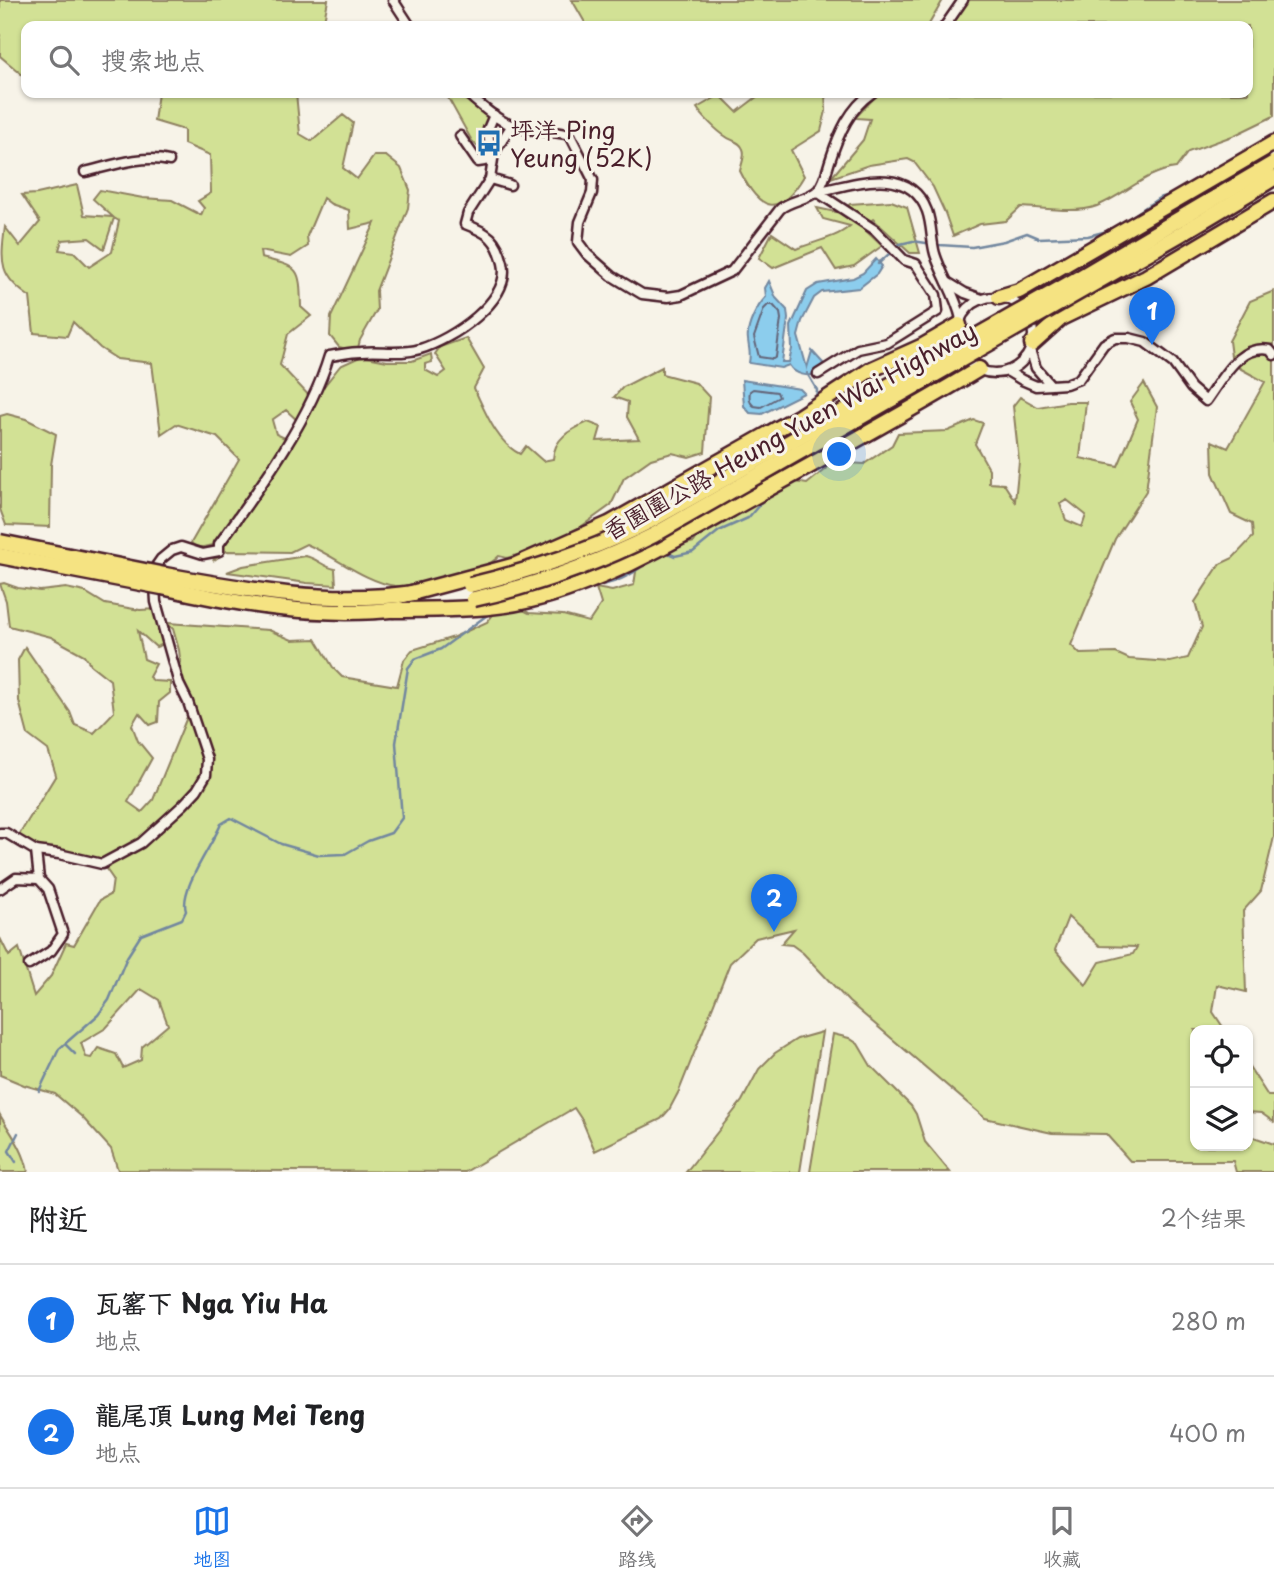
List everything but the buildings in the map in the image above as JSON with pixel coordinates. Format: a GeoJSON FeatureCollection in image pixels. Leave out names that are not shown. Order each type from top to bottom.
{"type":"FeatureCollection","features":[{"type":"Feature","properties":{"kind":"highway"},"geometry":{"type":"LineString","coordinates":[[999,297],[1019,291],[1274,143]]}},
{"type":"Feature","properties":{"kind":"highway","name":"香園圍公路 Heung Yuen Wai Highway"},"geometry":{"type":"LineString","coordinates":[[0,556],[164,581],[298,595],[346,597],[472,593],[609,541],[650,521],[1091,271],[1274,163]]}},
{"type":"Feature","properties":{"kind":"highway","name":"香園圍公路 Heung Yuen Wai Highway"},"geometry":{"type":"LineString","coordinates":[[0,542],[164,581],[227,601],[285,609],[346,612],[393,610],[559,576],[604,559],[654,535],[1274,178]]}},
{"type":"Feature","properties":{"kind":"highway"},"geometry":{"type":"LineString","coordinates":[[1031,347],[1052,324],[1146,278],[1274,201]]}},
{"type":"Feature","properties":{"kind":"highway"},"geometry":{"type":"LineString","coordinates":[[472,593],[534,558],[618,520],[800,416],[870,370],[921,347],[960,322]]}},
{"type":"Feature","properties":{"kind":"highway"},"geometry":{"type":"LineString","coordinates":[[472,593],[531,600],[574,587],[621,568],[979,369]]}},
{"type":"Feature","properties":{"kind":"street"},"geometry":{"type":"LineString","coordinates":[[393,0],[407,21]]}},
{"type":"Feature","properties":{"kind":"street"},"geometry":{"type":"LineString","coordinates":[[948,21],[963,0]]}},
{"type":"Feature","properties":{"kind":"street"},"geometry":{"type":"LineString","coordinates":[[472,98],[512,125],[570,135],[593,180],[580,222],[578,242],[587,254],[621,284],[648,295],[668,297],[700,288],[732,271],[787,203],[817,192],[887,180],[902,183],[925,207],[940,265],[960,322],[958,340],[962,354],[979,369],[988,372],[1007,371],[1024,359],[1031,347]]}},
{"type":"Feature","properties":{"kind":"street"},"geometry":{"type":"LineString","coordinates":[[817,192],[825,178],[838,137],[849,117],[867,98]]}},
{"type":"Feature","properties":{"kind":"street"},"geometry":{"type":"LineString","coordinates":[[0,832],[36,851],[59,853],[102,864],[141,843],[198,790],[206,775],[207,759],[188,702],[179,684],[156,602],[154,569],[172,550],[181,547],[203,554],[219,551],[219,544],[257,491],[316,395],[329,356],[418,350],[456,332],[491,303],[505,273],[499,249],[495,239],[465,224],[468,213],[490,179],[488,129],[494,115]]}},
{"type":"Feature","properties":{"kind":"street"},"geometry":{"type":"LineString","coordinates":[[491,160],[512,125]]}},
{"type":"Feature","properties":{"kind":"street"},"geometry":{"type":"LineString","coordinates":[[460,136],[478,162],[491,160]]}},
{"type":"Feature","properties":{"kind":"street"},"geometry":{"type":"LineString","coordinates":[[85,172],[124,163],[161,159],[169,161]]}},
{"type":"Feature","properties":{"kind":"street"},"geometry":{"type":"LineString","coordinates":[[490,179],[510,185]]}},
{"type":"Feature","properties":{"kind":"street"},"geometry":{"type":"LineString","coordinates":[[817,192],[875,230],[905,260],[916,264],[936,295],[938,311],[887,344],[848,353],[818,374]]}},
{"type":"Feature","properties":{"kind":"street"},"geometry":{"type":"LineString","coordinates":[[947,282],[982,299],[999,297],[1014,302],[1026,313],[1032,328],[1031,347],[1036,368],[1049,383]]}},
{"type":"Feature","properties":{"kind":"street"},"geometry":{"type":"LineString","coordinates":[[960,322],[969,308],[982,299]]}},
{"type":"Feature","properties":{"kind":"street"},"geometry":{"type":"LineString","coordinates":[[1007,371],[1030,384],[1043,386],[1049,383],[1073,382],[1083,374],[1104,344],[1115,338],[1129,338],[1145,342],[1173,363],[1191,388],[1206,401],[1239,357],[1250,350],[1261,348],[1270,349],[1274,355]]}},
{"type":"Feature","properties":{"kind":"street"},"geometry":{"type":"LineString","coordinates":[[29,965],[51,951],[63,934],[48,889],[39,879],[36,851]]}},
{"type":"Feature","properties":{"kind":"street"},"geometry":{"type":"LineString","coordinates":[[0,889],[16,878],[39,879]]}},
{"type":"Feature","properties":{"kind":"green space"},"geometry":{"type":"Polygon","coordinates":[[[0,0],[328,0],[324,21],[21,21],[21,74],[0,56],[0,0]]]}},
{"type":"Feature","properties":{"kind":"green space"},"geometry":{"type":"Polygon","coordinates":[[[572,0],[943,0],[931,21],[584,21],[572,0]]]}},
{"type":"Feature","properties":{"kind":"green space"},"geometry":{"type":"Polygon","coordinates":[[[968,0],[1274,0],[1274,116],[1235,135],[1188,152],[1176,168],[1155,174],[1097,206],[1070,210],[1021,207],[1006,221],[980,224],[953,236],[933,187],[914,162],[908,159],[869,165],[831,178],[863,140],[870,119],[855,118],[874,98],[1253,98],[1253,21],[953,21],[968,0]]]}},
{"type":"Feature","properties":{"kind":"green space"},"geometry":{"type":"Polygon","coordinates":[[[157,98],[296,98],[300,134],[312,141],[343,115],[353,123],[343,168],[357,179],[374,156],[386,156],[401,168],[410,190],[408,208],[376,291],[377,310],[360,340],[357,352],[339,347],[330,336],[331,317],[375,223],[350,229],[349,210],[323,198],[307,236],[308,246],[291,257],[260,251],[261,258],[291,267],[298,276],[301,307],[311,316],[288,334],[280,365],[313,400],[340,366],[362,356],[387,361],[412,361],[431,354],[432,362],[425,364],[425,370],[438,377],[446,371],[435,354],[440,347],[466,338],[484,369],[474,388],[482,406],[504,442],[520,454],[526,446],[543,461],[553,459],[560,440],[588,422],[601,427],[597,441],[639,439],[627,417],[628,402],[614,397],[623,387],[662,367],[662,374],[696,383],[709,397],[705,452],[689,457],[672,453],[651,459],[624,478],[611,505],[582,526],[541,548],[507,558],[499,556],[478,568],[425,583],[395,586],[383,583],[306,544],[290,552],[227,551],[213,561],[285,451],[219,544],[198,548],[191,543],[239,459],[217,437],[176,424],[161,434],[152,363],[117,359],[100,348],[73,322],[67,336],[34,333],[30,297],[13,283],[4,268],[3,260],[5,227],[20,246],[40,222],[22,195],[77,185],[84,215],[113,217],[93,199],[100,190],[172,200],[201,215],[204,208],[198,201],[211,193],[210,155],[184,144],[184,130],[154,121],[157,98]],[[114,218],[104,249],[89,238],[62,240],[59,250],[74,252],[89,267],[112,252],[119,221],[114,218]],[[286,410],[272,420],[276,434],[289,440],[299,422],[286,410]]]}},
{"type":"Feature","properties":{"kind":"green space"},"geometry":{"type":"Polygon","coordinates":[[[448,98],[467,98],[488,115],[485,146],[479,148],[472,141],[448,98]]]}},
{"type":"Feature","properties":{"kind":"green space"},"geometry":{"type":"Polygon","coordinates":[[[715,98],[723,98],[737,112],[755,98],[825,98],[826,111],[821,131],[791,150],[804,176],[795,190],[778,204],[762,202],[755,195],[740,171],[744,154],[742,146],[718,131],[697,108],[715,98]]]}},
{"type":"Feature","properties":{"kind":"green space"},"geometry":{"type":"Polygon","coordinates":[[[891,201],[907,207],[920,253],[910,253],[873,219],[863,228],[882,246],[854,266],[836,270],[822,248],[773,268],[759,258],[772,233],[796,249],[831,237],[850,226],[823,219],[817,208],[840,213],[850,204],[891,201]]]}},
{"type":"Feature","properties":{"kind":"green space"},"geometry":{"type":"Polygon","coordinates":[[[1274,291],[1274,837],[1261,891],[1243,911],[1246,992],[1217,985],[1213,1012],[1222,1025],[1190,1025],[1190,1151],[1253,1151],[1253,1137],[1274,1144],[1274,1172],[1236,1172],[1233,1161],[1130,1161],[1106,1134],[1052,1133],[985,1118],[849,1002],[803,953],[792,945],[781,944],[794,929],[756,938],[730,963],[679,1091],[661,1119],[595,1151],[574,1108],[465,1172],[118,1170],[111,1149],[82,1117],[55,1094],[0,1075],[0,938],[9,956],[19,948],[34,996],[51,976],[66,943],[74,945],[100,900],[111,894],[113,879],[99,859],[29,845],[19,835],[56,775],[48,750],[28,735],[19,701],[18,660],[25,647],[70,712],[75,725],[94,733],[114,712],[110,680],[91,665],[84,655],[51,637],[9,626],[6,601],[0,584],[40,591],[66,588],[85,592],[105,604],[140,610],[156,609],[164,644],[156,647],[138,631],[144,659],[156,664],[149,677],[154,681],[170,682],[170,693],[159,702],[158,722],[150,725],[139,713],[132,725],[138,741],[152,758],[128,802],[142,812],[153,800],[187,717],[179,650],[173,629],[167,623],[269,630],[292,640],[316,639],[342,677],[397,686],[404,660],[412,650],[454,637],[487,622],[507,598],[509,603],[529,613],[563,615],[589,622],[601,604],[596,588],[612,591],[634,585],[637,565],[676,546],[694,542],[700,533],[735,517],[752,503],[795,482],[807,484],[834,462],[864,464],[892,445],[898,433],[948,431],[974,420],[983,423],[975,444],[989,469],[989,483],[1004,484],[1015,501],[1019,461],[1013,406],[1020,397],[1038,407],[1086,402],[1080,458],[1118,466],[1138,419],[1130,402],[1144,383],[1157,407],[1146,491],[1115,539],[1071,645],[1080,654],[1116,653],[1129,659],[1170,662],[1188,658],[1202,627],[1195,602],[1220,564],[1233,558],[1253,537],[1252,524],[1231,514],[1213,473],[1212,441],[1228,448],[1265,382],[1232,364],[1229,341],[1250,301],[1274,291]],[[1067,500],[1060,504],[1066,520],[1082,527],[1086,515],[1067,500]],[[1068,917],[1055,950],[1086,985],[1100,962],[1133,954],[1137,947],[1100,946],[1068,917]],[[141,989],[106,1028],[81,1043],[86,1057],[91,1058],[98,1048],[116,1054],[123,1068],[141,1060],[142,1047],[168,1025],[159,1000],[141,989]]]}},
{"type":"Feature","properties":{"kind":"green space"},"geometry":{"type":"Polygon","coordinates":[[[7,414],[26,419],[56,434],[51,465],[50,527],[6,525],[0,509],[0,416],[7,414]]]}},
{"type":"Feature","properties":{"kind":"green space"},"geometry":{"type":"Polygon","coordinates":[[[305,556],[335,569],[336,585],[227,572],[243,566],[305,556]]]}},
{"type":"Feature","properties":{"kind":"green space"},"geometry":{"type":"Polygon","coordinates":[[[822,1032],[800,1172],[686,1172],[742,1101],[759,1069],[775,1053],[797,1039],[822,1032]]]}},
{"type":"Feature","properties":{"kind":"green space"},"geometry":{"type":"Polygon","coordinates":[[[833,1034],[849,1038],[858,1044],[871,1066],[911,1106],[925,1142],[950,1172],[810,1172],[833,1034]]]}},
{"type":"Feature","properties":{"kind":"green space"},"geometry":{"type":"Polygon","coordinates":[[[1253,1073],[1268,1096],[1274,1096],[1274,1122],[1261,1113],[1253,1112],[1253,1073]]]}},
{"type":"Feature","properties":{"kind":"green space"},"geometry":{"type":"Polygon","coordinates":[[[0,1115],[20,1149],[28,1172],[0,1172],[0,1115]]]}},
{"type":"Feature","properties":{"kind":"water"},"geometry":{"type":"Polygon","coordinates":[[[876,259],[882,266],[877,274],[859,288],[822,292],[814,298],[802,321],[798,336],[807,368],[812,351],[823,363],[818,374],[802,374],[789,365],[781,368],[749,363],[750,323],[766,297],[765,288],[769,281],[776,298],[787,310],[782,362],[789,362],[792,349],[791,326],[807,291],[818,284],[853,278],[863,273],[876,259]]]}},
{"type":"Feature","properties":{"kind":"water"},"geometry":{"type":"Polygon","coordinates":[[[742,380],[800,389],[804,393],[762,414],[750,413],[744,406],[742,380]]]}},
{"type":"Feature","properties":{"kind":"waterway"},"geometry":{"type":"LineString","coordinates":[[1119,225],[1159,198],[1174,194]]}},
{"type":"Feature","properties":{"kind":"waterway"},"geometry":{"type":"LineString","coordinates":[[878,264],[900,244],[913,241],[972,247],[1027,233],[1039,238],[1088,236],[1111,230]]}},
{"type":"Feature","properties":{"kind":"waterway"},"geometry":{"type":"LineString","coordinates":[[807,373],[817,390],[816,398]]}},
{"type":"Feature","properties":{"kind":"waterway"},"geometry":{"type":"LineString","coordinates":[[663,551],[675,556],[693,552],[719,531],[748,518],[765,498]]}},
{"type":"Feature","properties":{"kind":"waterway"},"geometry":{"type":"LineString","coordinates":[[595,585],[622,578],[645,563]]}},
{"type":"Feature","properties":{"kind":"waterway"},"geometry":{"type":"LineString","coordinates":[[39,1091],[59,1049],[98,1015],[109,1000],[127,957],[141,935],[182,919],[186,911],[187,891],[221,824],[231,818],[281,844],[319,855],[345,854],[368,841],[391,833],[402,818],[396,743],[408,668],[415,659],[441,649],[490,613]]}},
{"type":"Feature","properties":{"kind":"waterway"},"geometry":{"type":"LineString","coordinates":[[66,1045],[75,1054]]}},
{"type":"Feature","properties":{"kind":"waterway"},"geometry":{"type":"LineString","coordinates":[[16,1162],[9,1151],[18,1133]]}},
{"type":"Feature","properties":{"kind":"place","name":"坪洋 Ping Yeung (52K)"},"geometry":{"type":"Point","coordinates":[489,143]}},
{"type":"Feature","properties":{"kind":"place","name":"瓦窰下 Nga Yiu Ha"},"geometry":{"type":"Point","coordinates":[1152,345]}},
{"type":"Feature","properties":{"kind":"place","name":"龍尾頂 Lung Mei Teng"},"geometry":{"type":"Point","coordinates":[774,932]}}]}
